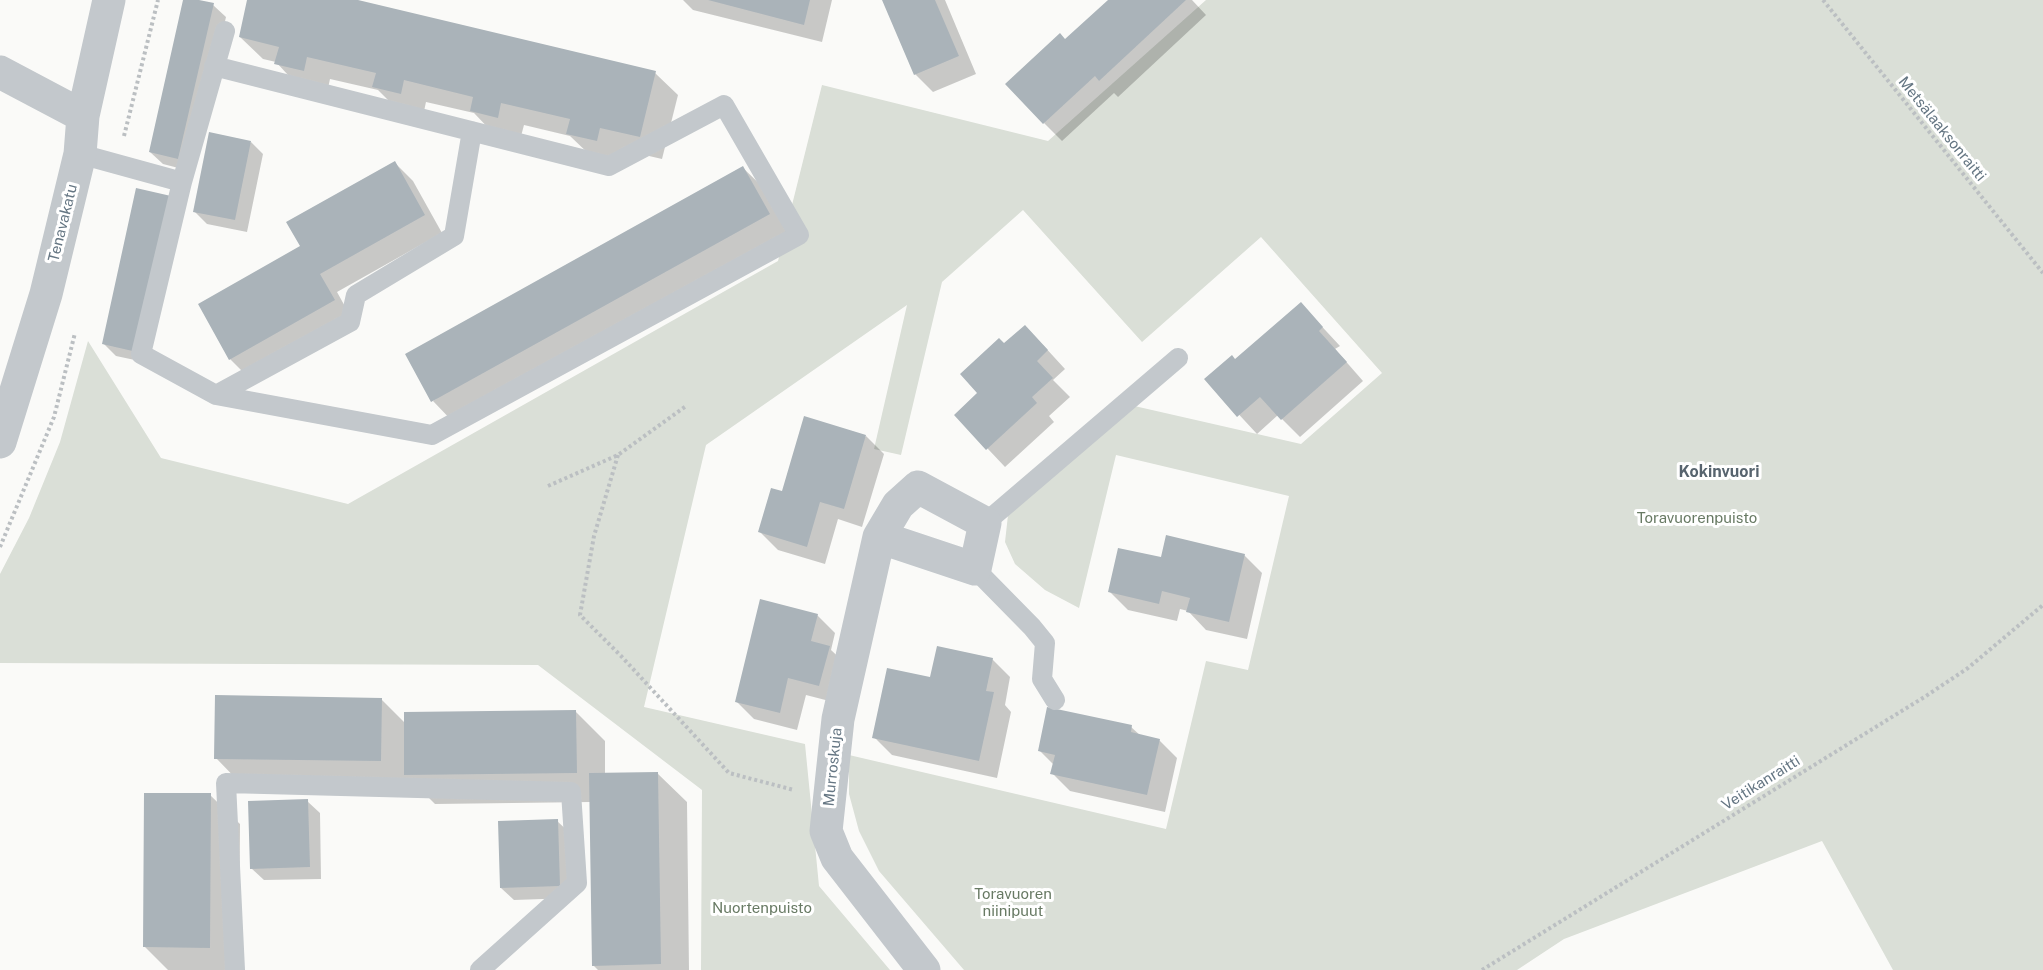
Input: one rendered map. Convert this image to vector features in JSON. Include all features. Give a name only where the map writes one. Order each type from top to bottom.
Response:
[{"type":"street","name":"Tenavakatu","points":[[0,442],[46,294],[80,154],[83,116],[109,0]]},
{"type":"street","points":[[0,72],[83,116]]},
{"type":"street","name":"Murroskuja","points":[[924,970],[837,858],[826,831],[838,719],[879,537],[898,505],[918,487],[985,523]]},
{"type":"street","points":[[879,537],[975,569],[985,523]]},
{"type":"lane","points":[[214,66],[609,166],[724,105],[799,235],[432,435],[216,395],[141,354],[182,182],[214,66],[225,31]]},
{"type":"lane","points":[[216,395],[350,322],[356,295],[454,236],[472,131]]},
{"type":"lane","points":[[80,154],[182,182]]},
{"type":"lane","points":[[985,523],[1178,358]]},
{"type":"lane","points":[[975,569],[1045,643],[1042,679],[1055,700]]},
{"type":"lane","points":[[235,970],[226,783],[571,792],[577,883],[480,970]]},
{"type":"path","name":"Metsälaaksonraitti","points":[[1823,0],[2043,273]]},
{"type":"path","points":[[548,486],[618,455],[686,406]]},
{"type":"path","points":[[618,455],[594,536],[580,615],[729,773],[829,799]]},
{"type":"path","name":"Veitikanraitti","points":[[1482,970],[1926,696],[1968,668],[2043,605]]},
{"type":"green space","name":"Toravuorenpuisto","points":[[1206,0],[2043,0],[2043,970],[1893,970],[1822,841],[1564,939],[1517,970],[964,970],[879,871],[859,831],[849,794],[849,755],[1166,829],[1206,661],[1248,670],[1289,496],[1116,455],[1079,608],[1045,590],[1015,564],[1005,542],[1008,515],[1130,405],[1301,444],[1382,373],[1261,237],[1142,342],[1023,210],[942,282],[901,455],[874,449],[907,305],[706,445],[644,707],[805,744],[819,886],[890,970],[701,970],[702,790],[538,665],[0,663],[0,574],[29,518],[60,442],[88,341],[161,458],[348,504],[778,261],[822,85],[1048,141]]},
{"type":"building","points":[[183,0],[214,3],[178,159],[149,152]]},
{"type":"building","points":[[247,0],[358,0],[656,71],[640,137],[600,128],[597,141],[566,134],[570,119],[501,103],[498,118],[470,111],[473,97],[404,80],[401,94],[372,87],[376,73],[307,57],[304,71],[274,64],[279,47],[239,37]]},
{"type":"building","points":[[708,0],[810,0],[804,25]]},
{"type":"building","points":[[882,0],[935,0],[959,56],[914,75]]},
{"type":"building","points":[[1108,0],[1186,0],[1099,81],[1095,76],[1043,124],[1005,84],[1060,33],[1065,39]]},
{"type":"building","points":[[209,132],[251,141],[235,220],[193,212]]},
{"type":"building","points":[[395,161],[425,215],[320,274],[335,300],[229,360],[198,304],[300,246],[286,222]]},
{"type":"building","points":[[743,166],[770,214],[431,402],[405,354]]},
{"type":"building","points":[[136,188],[171,196],[137,352],[102,344]]},
{"type":"building","points":[[1301,302],[1323,327],[1319,331],[1347,362],[1281,420],[1260,397],[1237,417],[1204,379],[1232,355],[1235,359]]},
{"type":"building","points":[[1025,325],[1048,350],[1037,361],[1053,378],[1032,397],[1037,403],[986,450],[954,415],[977,393],[960,374],[999,338],[1004,343]]},
{"type":"building","points":[[804,416],[866,435],[844,509],[820,502],[807,547],[758,532],[771,488],[782,491]]},
{"type":"building","points":[[1166,535],[1245,554],[1229,622],[1186,612],[1190,598],[1162,591],[1159,604],[1108,592],[1118,548],[1161,557]]},
{"type":"building","points":[[760,599],[818,614],[811,641],[830,646],[819,686],[788,678],[780,713],[735,702]]},
{"type":"building","points":[[937,646],[993,658],[986,691],[994,692],[979,761],[872,738],[887,668],[930,677]]},
{"type":"building","points":[[215,695],[382,698],[381,761],[214,759]]},
{"type":"building","points":[[1047,707],[1132,725],[1131,732],[1160,739],[1147,795],[1050,774],[1055,755],[1038,751]]},
{"type":"building","points":[[576,710],[577,773],[404,775],[404,712]]},
{"type":"building","points":[[658,772],[661,964],[592,966],[589,773]]},
{"type":"building","points":[[144,793],[211,793],[210,948],[143,947]]},
{"type":"building","points":[[308,799],[310,867],[250,869],[248,801]]},
{"type":"building","points":[[558,819],[560,886],[500,888],[498,821]]},
{"type":"district","name":"Kokinvuori","points":[[1719,472]]},
{"type":"park label","name":"Toravuoren niinipuut","points":[[1013,902]]},
{"type":"park label","name":"Nuortenpuisto","points":[[762,908]]}]
